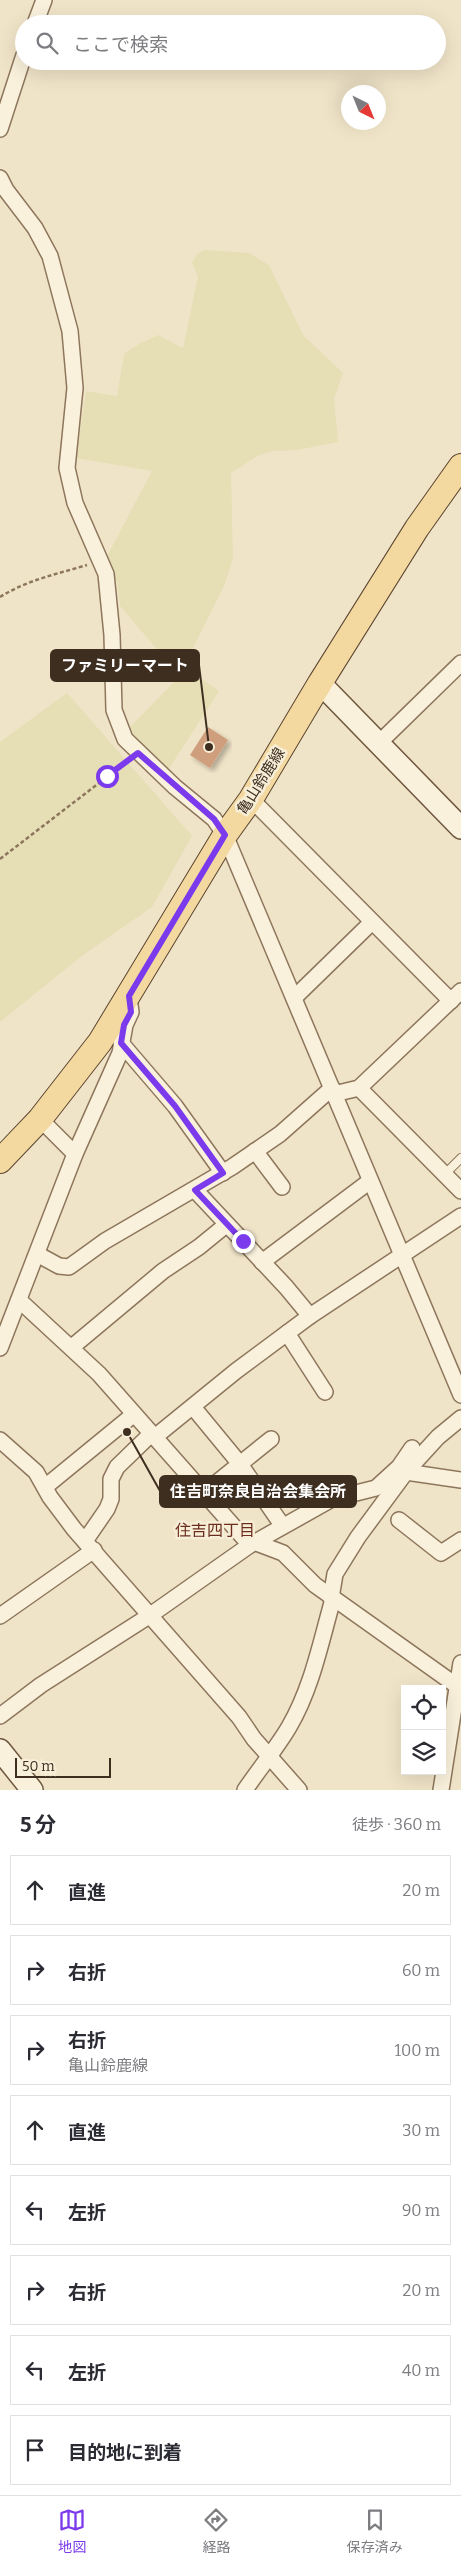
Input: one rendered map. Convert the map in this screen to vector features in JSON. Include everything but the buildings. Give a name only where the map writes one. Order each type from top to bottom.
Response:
[{"type":"main road","name":"亀山鈴鹿線","points":[[0,1161],[40,1119],[100,1042],[225,835],[251,799],[320,683],[417,528],[461,466]]},
{"type":"street","points":[[38,15],[44,0]]},
{"type":"street","points":[[0,129],[19,70]]},
{"type":"street","points":[[0,178],[6,190],[35,228],[50,256],[61,293],[72,348],[75,388],[67,468],[75,502],[106,574],[110,604],[114,710],[125,739],[138,753],[214,819],[225,835],[461,1395]]},
{"type":"street","points":[[379,743],[461,663]]},
{"type":"street","points":[[320,683],[461,828]]},
{"type":"street","points":[[37,1254],[60,1266],[69,1267],[105,1241],[223,1173],[280,1134],[333,1091],[359,1088],[456,996],[372,922],[251,799]]},
{"type":"street","points":[[294,998],[372,922]]},
{"type":"street","points":[[0,1348],[75,1154],[120,1053],[124,1025],[131,1012],[129,996]]},
{"type":"street","points":[[121,1043],[175,1106],[223,1173]]},
{"type":"street","points":[[359,1088],[461,1191]]},
{"type":"street","points":[[40,1119],[75,1154]]},
{"type":"street","points":[[255,1151],[282,1187]]},
{"type":"street","points":[[262,1262],[370,1181]]},
{"type":"street","points":[[195,1190],[310,1316]]},
{"type":"street","points":[[0,1616],[89,1546],[107,1509],[110,1499],[111,1480],[117,1466],[154,1435],[310,1316],[461,1216]]},
{"type":"street","points":[[72,1348],[163,1271],[199,1247],[226,1225]]},
{"type":"street","points":[[19,1300],[72,1348],[252,1543],[282,1553],[315,1585],[332,1598],[457,1686]]},
{"type":"street","points":[[287,1333],[325,1392]]},
{"type":"street","points":[[193,1407],[240,1464],[282,1526]]},
{"type":"street","points":[[45,1487],[133,1415]]},
{"type":"street","points":[[0,1716],[41,1685],[149,1616],[252,1543],[332,1500],[376,1488],[402,1470],[461,1418]]},
{"type":"street","points":[[0,1440],[36,1472],[89,1546],[239,1717],[299,1790]]},
{"type":"street","points":[[205,1492],[272,1440]]},
{"type":"street","points":[[244,1790],[289,1726],[306,1691],[332,1598],[335,1574],[402,1470],[412,1448]]},
{"type":"street","points":[[402,1470],[461,1480]]},
{"type":"street","points":[[399,1520],[441,1553],[461,1540]]},
{"type":"street","points":[[441,1790],[461,1663]]},
{"type":"street","points":[[0,1750],[7,1770],[32,1790]]},
{"type":"lane","points":[[444,1175],[461,1158]]},
{"type":"path","points":[[0,597],[13,588],[44,576],[101,561]]},
{"type":"path","points":[[0,859],[138,753]]},
{"type":"shaded area","points":[[205,250],[249,253],[269,265],[303,335],[343,373],[334,399],[338,442],[297,450],[272,451],[257,456],[231,473],[233,559],[224,586],[184,666],[219,691],[170,767],[166,769],[129,732],[129,728],[180,676],[120,606],[117,582],[106,558],[152,471],[76,458],[86,391],[117,396],[124,354],[158,335],[183,348],[198,277],[192,263],[197,254]]},
{"type":"shaded area","points":[[67,693],[192,836],[152,907],[83,955],[0,1022],[0,742]]},
{"type":"place","name":"ファミリーマート","points":[[209,747]]},
{"type":"place","name":"住吉町奈良自治会集会所","points":[[127,1432]]},
{"type":"district","name":"住吉四丁目","points":[[215,1530]]},
{"type":"route","points":[[107,776],[138,753],[214,819],[225,835],[129,996],[131,1012],[124,1025],[121,1043],[175,1106],[223,1173],[195,1190],[243,1241]]}]
